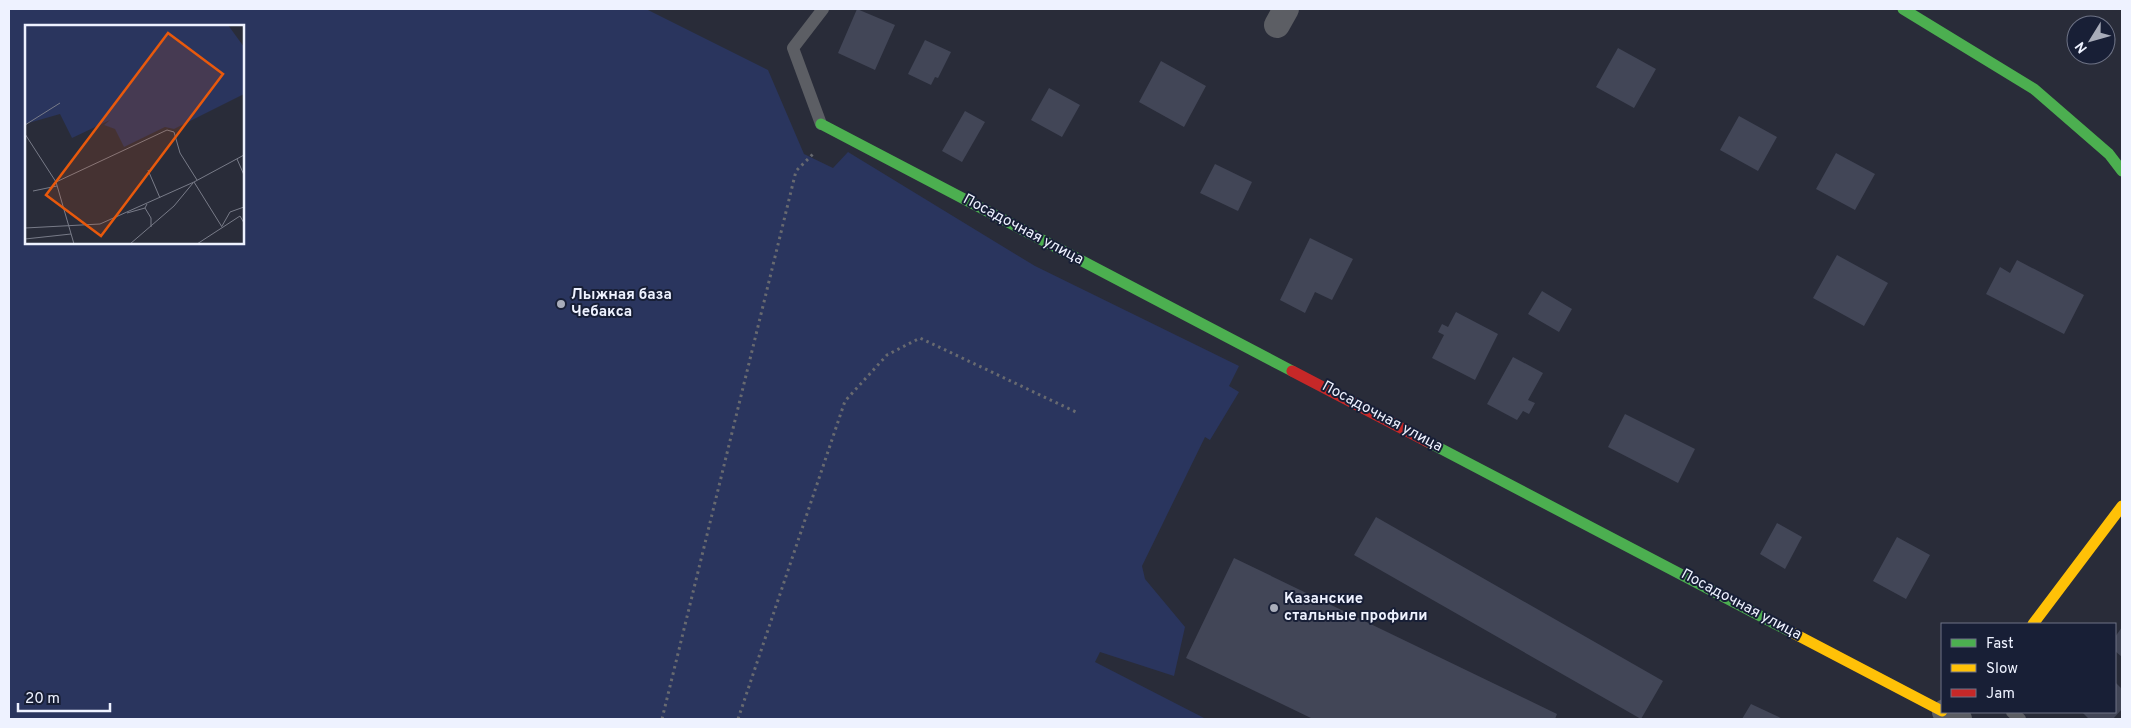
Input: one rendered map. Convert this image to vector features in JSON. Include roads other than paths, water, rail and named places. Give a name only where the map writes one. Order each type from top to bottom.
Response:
[{"type":"street","points":[[1903,9],[2034,89],[2109,154],[2122,170]]},
{"type":"street","name":"Посадочная улица","points":[[821,124],[1941,710]]},
{"type":"street","points":[[2034,623],[2122,506]]},
{"type":"street","name":"Посадочная улица","points":[[1947,713],[1960,719]]},
{"type":"lane","points":[[821,124],[793,48],[823,9]]},
{"type":"place","name":"Лыжная база Чебакса","points":[[561,304]]},
{"type":"place","name":"Казанские стальные профили","points":[[1274,608]]}]
